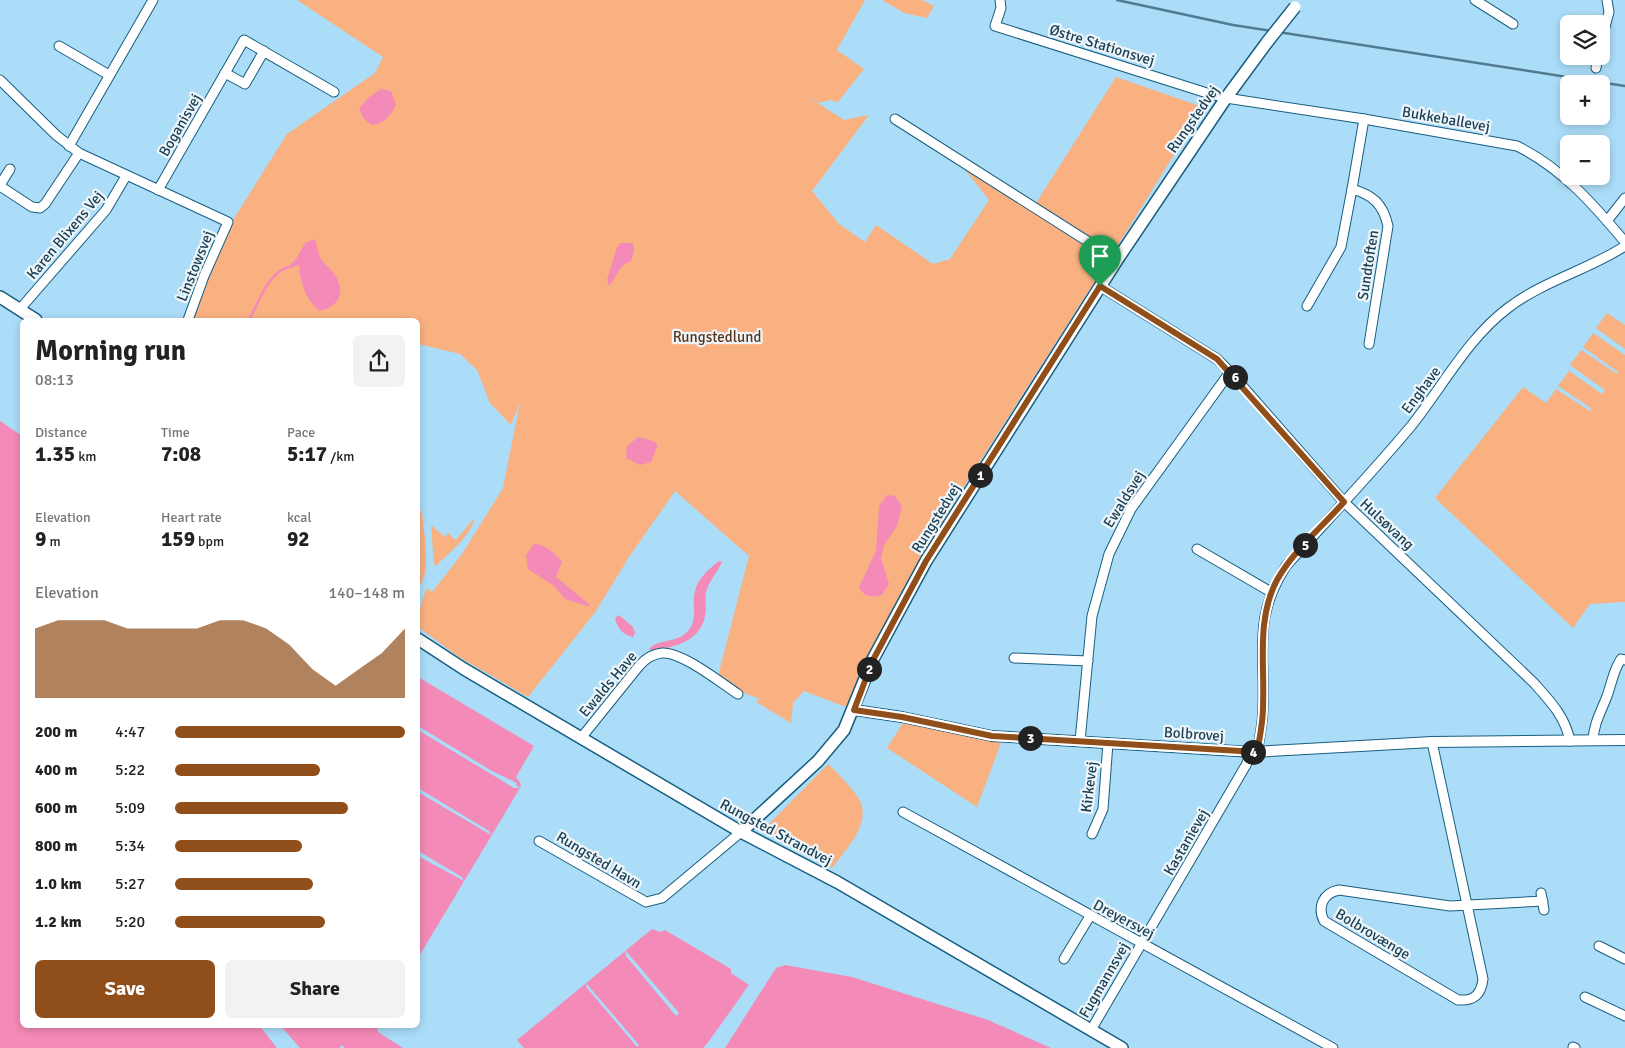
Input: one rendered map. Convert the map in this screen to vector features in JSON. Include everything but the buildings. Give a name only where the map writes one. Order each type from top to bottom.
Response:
[{"type":"main road","name":"Rungstedvej","points":[[741,832],[829,751],[844,730],[854,710],[873,660],[926,561],[1117,260],[1226,98],[1297,4]]},
{"type":"main road","points":[[0,298],[33,318]]},
{"type":"main road","name":"Rungsted Strandvej","points":[[420,640],[464,669],[741,832],[837,882],[1122,1048]]},
{"type":"street","points":[[69,146],[153,0]]},
{"type":"street","name":"Østre Stationsvej","points":[[1000,0],[1001,8],[996,26],[1226,98]]},
{"type":"street","points":[[1475,0],[1513,24]]},
{"type":"street","points":[[1607,0],[1608,15]]},
{"type":"street","name":"Boganisvej","points":[[158,190],[244,40],[334,92]]},
{"type":"street","points":[[59,46],[110,75]]},
{"type":"street","points":[[226,73],[245,84],[264,52]]},
{"type":"street","points":[[0,80],[69,146],[79,153],[158,190]]},
{"type":"street","name":"Bukkeballevej","points":[[1226,98],[1364,119],[1518,146],[1538,156],[1554,168],[1607,221],[1625,244]]},
{"type":"street","points":[[895,118],[1117,260]]},
{"type":"street","points":[[1307,306],[1341,247],[1364,119]]},
{"type":"street","points":[[10,169],[0,185],[32,207],[40,208],[45,204],[79,153]]},
{"type":"street","name":"Karen Blixens Vej","points":[[20,309],[106,210],[126,176]]},
{"type":"street","name":"Sundtoften","points":[[1352,189],[1368,194],[1378,202],[1385,213],[1388,226],[1369,344]]},
{"type":"street","name":"Linstowsvej","points":[[158,190],[228,222],[204,276],[189,318]]},
{"type":"street","points":[[1607,221],[1625,198]]},
{"type":"street","name":"Enghave","points":[[1254,752],[1264,707],[1263,624],[1271,592],[1286,566],[1412,425],[1480,334],[1494,319],[1533,292],[1625,244]]},
{"type":"street","name":"Hulsøvang","points":[[1100,286],[1217,359],[1344,502],[1533,682],[1556,708],[1567,726],[1570,741]]},
{"type":"street","name":"Ewaldsvej","points":[[1080,741],[1092,616],[1099,585],[1119,529],[1131,509],[1230,372]]},
{"type":"street","points":[[1197,549],[1271,592]]},
{"type":"street","name":"Ewalds Have","points":[[581,738],[638,666],[648,657],[663,652],[677,655],[738,694]]},
{"type":"street","points":[[1014,658],[1088,661]]},
{"type":"street","points":[[1593,740],[1594,723],[1608,695],[1615,668],[1621,659],[1625,660]]},
{"type":"street","name":"Bolbrovej","points":[[854,710],[902,717],[992,736],[1254,752],[1432,742],[1625,740]]},
{"type":"street","name":"Bolbrovænge","points":[[1432,742],[1468,906],[1483,978],[1482,990],[1476,997],[1468,1001],[1458,1000],[1324,921],[1320,910],[1324,899],[1328,894],[1339,890],[1450,906],[1468,906],[1543,901]]},
{"type":"street","name":"Kirkevej","points":[[1092,834],[1103,809],[1108,743]]},
{"type":"street","name":"Kastanievej","points":[[1142,944],[1254,752]]},
{"type":"street","name":"Dreyersvej","points":[[903,812],[1333,1048]]},
{"type":"street","name":"Rungsted Havn","points":[[539,841],[640,901],[652,902],[662,898],[741,832]]},
{"type":"street","points":[[1064,959],[1090,916]]},
{"type":"street","name":"Fugmannsvej","points":[[1091,1030],[1142,944]]},
{"type":"street","points":[[1599,946],[1625,958]]},
{"type":"street","points":[[1585,997],[1625,1016]]},
{"type":"green space","name":"Rungstedlund","points":[[297,0],[865,0],[837,50],[864,69],[838,102],[830,100],[819,103],[802,93],[844,120],[869,115],[812,191],[839,224],[865,242],[876,225],[933,264],[950,259],[989,200],[962,166],[1108,261],[954,502],[902,592],[846,707],[804,691],[793,703],[791,723],[756,702],[760,699],[744,693],[718,676],[749,556],[675,491],[629,557],[596,611],[528,697],[459,657],[420,628],[420,607],[427,588],[432,592],[462,554],[503,488],[520,402],[511,425],[490,403],[477,370],[460,354],[420,344],[420,318],[194,318],[228,228],[287,134],[375,73],[383,57]]},
{"type":"green space","points":[[882,0],[922,0],[934,6],[927,18],[904,13]]},
{"type":"green space","points":[[1116,77],[1197,105],[1200,113],[1113,253],[1036,203]]},
{"type":"green space","points":[[1607,313],[1625,325],[1625,349],[1596,328]]},
{"type":"green space","points":[[1593,333],[1625,355],[1625,602],[1590,604],[1573,628],[1435,498],[1523,387],[1546,403],[1556,389],[1590,411],[1591,408],[1558,386],[1569,371],[1602,394],[1605,390],[1570,365],[1581,350],[1617,374],[1618,372],[1583,347]]},
{"type":"green space","points":[[420,510],[422,512],[426,563],[423,581],[420,584]]},
{"type":"green space","points":[[474,518],[464,538],[436,566],[434,564],[431,525],[445,537],[448,533],[456,540]]},
{"type":"green space","points":[[903,723],[1001,743],[977,807],[887,748]]},
{"type":"green space","points":[[828,764],[857,796],[862,805],[863,815],[861,825],[851,843],[832,868],[770,832],[769,824]]},
{"type":"shaded area","points":[[381,89],[391,91],[396,105],[387,118],[380,123],[372,125],[364,119],[359,109],[368,98]]},
{"type":"shaded area","points":[[315,239],[321,259],[335,274],[340,289],[340,294],[335,303],[331,307],[319,311],[310,301],[304,290],[299,265],[288,267],[296,259],[305,243]]},
{"type":"shaded area","points":[[620,243],[633,243],[634,251],[631,261],[620,269],[609,286],[607,280]]},
{"type":"shaded area","points":[[0,421],[20,435],[20,1028],[261,1028],[277,1048],[0,1048]]},
{"type":"shaded area","points":[[638,437],[653,441],[658,445],[651,462],[640,465],[626,458],[627,446]]},
{"type":"shaded area","points":[[887,495],[895,496],[902,506],[897,526],[884,545],[881,558],[889,584],[882,595],[871,596],[863,593],[859,587],[876,551],[879,506]]},
{"type":"shaded area","points":[[534,544],[546,547],[562,562],[556,577],[589,604],[590,607],[565,599],[554,586],[528,569],[526,555]]},
{"type":"shaded area","points":[[719,561],[722,562],[707,589],[705,616],[698,632],[685,642],[669,648],[652,651],[649,649],[657,644],[681,637],[690,629],[694,618],[696,586],[704,574]]},
{"type":"shaded area","points":[[619,615],[633,627],[635,633],[633,637],[623,633],[617,625],[615,618]]},
{"type":"shaded area","points":[[420,678],[534,746],[516,777],[521,784],[420,955]]},
{"type":"shaded area","points":[[652,929],[661,932],[665,930],[731,969],[731,973],[749,985],[713,1038],[703,1048],[524,1048],[517,1040]]},
{"type":"shaded area","points":[[785,965],[852,977],[988,1020],[1051,1048],[725,1048],[776,968]]},
{"type":"shaded area","points":[[283,1028],[377,1028],[378,1032],[403,1048],[344,1048],[343,1045],[339,1048],[300,1048]]},
{"type":"pier","points":[[420,727],[492,771],[517,783],[516,785],[520,788],[514,788],[420,731]]},
{"type":"pier","points":[[420,789],[489,831],[491,835],[420,793]]},
{"type":"pier","points":[[420,852],[462,877],[464,881],[420,857]]},
{"type":"pier","points":[[625,950],[679,1013],[676,1016],[626,956]]},
{"type":"pier","points":[[586,983],[639,1045],[637,1047],[587,988]]},
{"type":"pier","points":[[749,985],[751,986],[715,1039],[704,1048]]},
{"type":"waterway","points":[[250,318],[269,282],[280,271],[288,267]]},
{"type":"railway","points":[[1117,0],[1233,25],[1625,86]]},
{"type":"route","points":[[1100,286],[1217,359],[1344,502],[1286,566],[1271,592],[1263,624],[1264,707],[1257,752],[992,736],[969,733],[902,717],[870,714],[854,710],[873,660],[926,561],[1100,286]]}]
